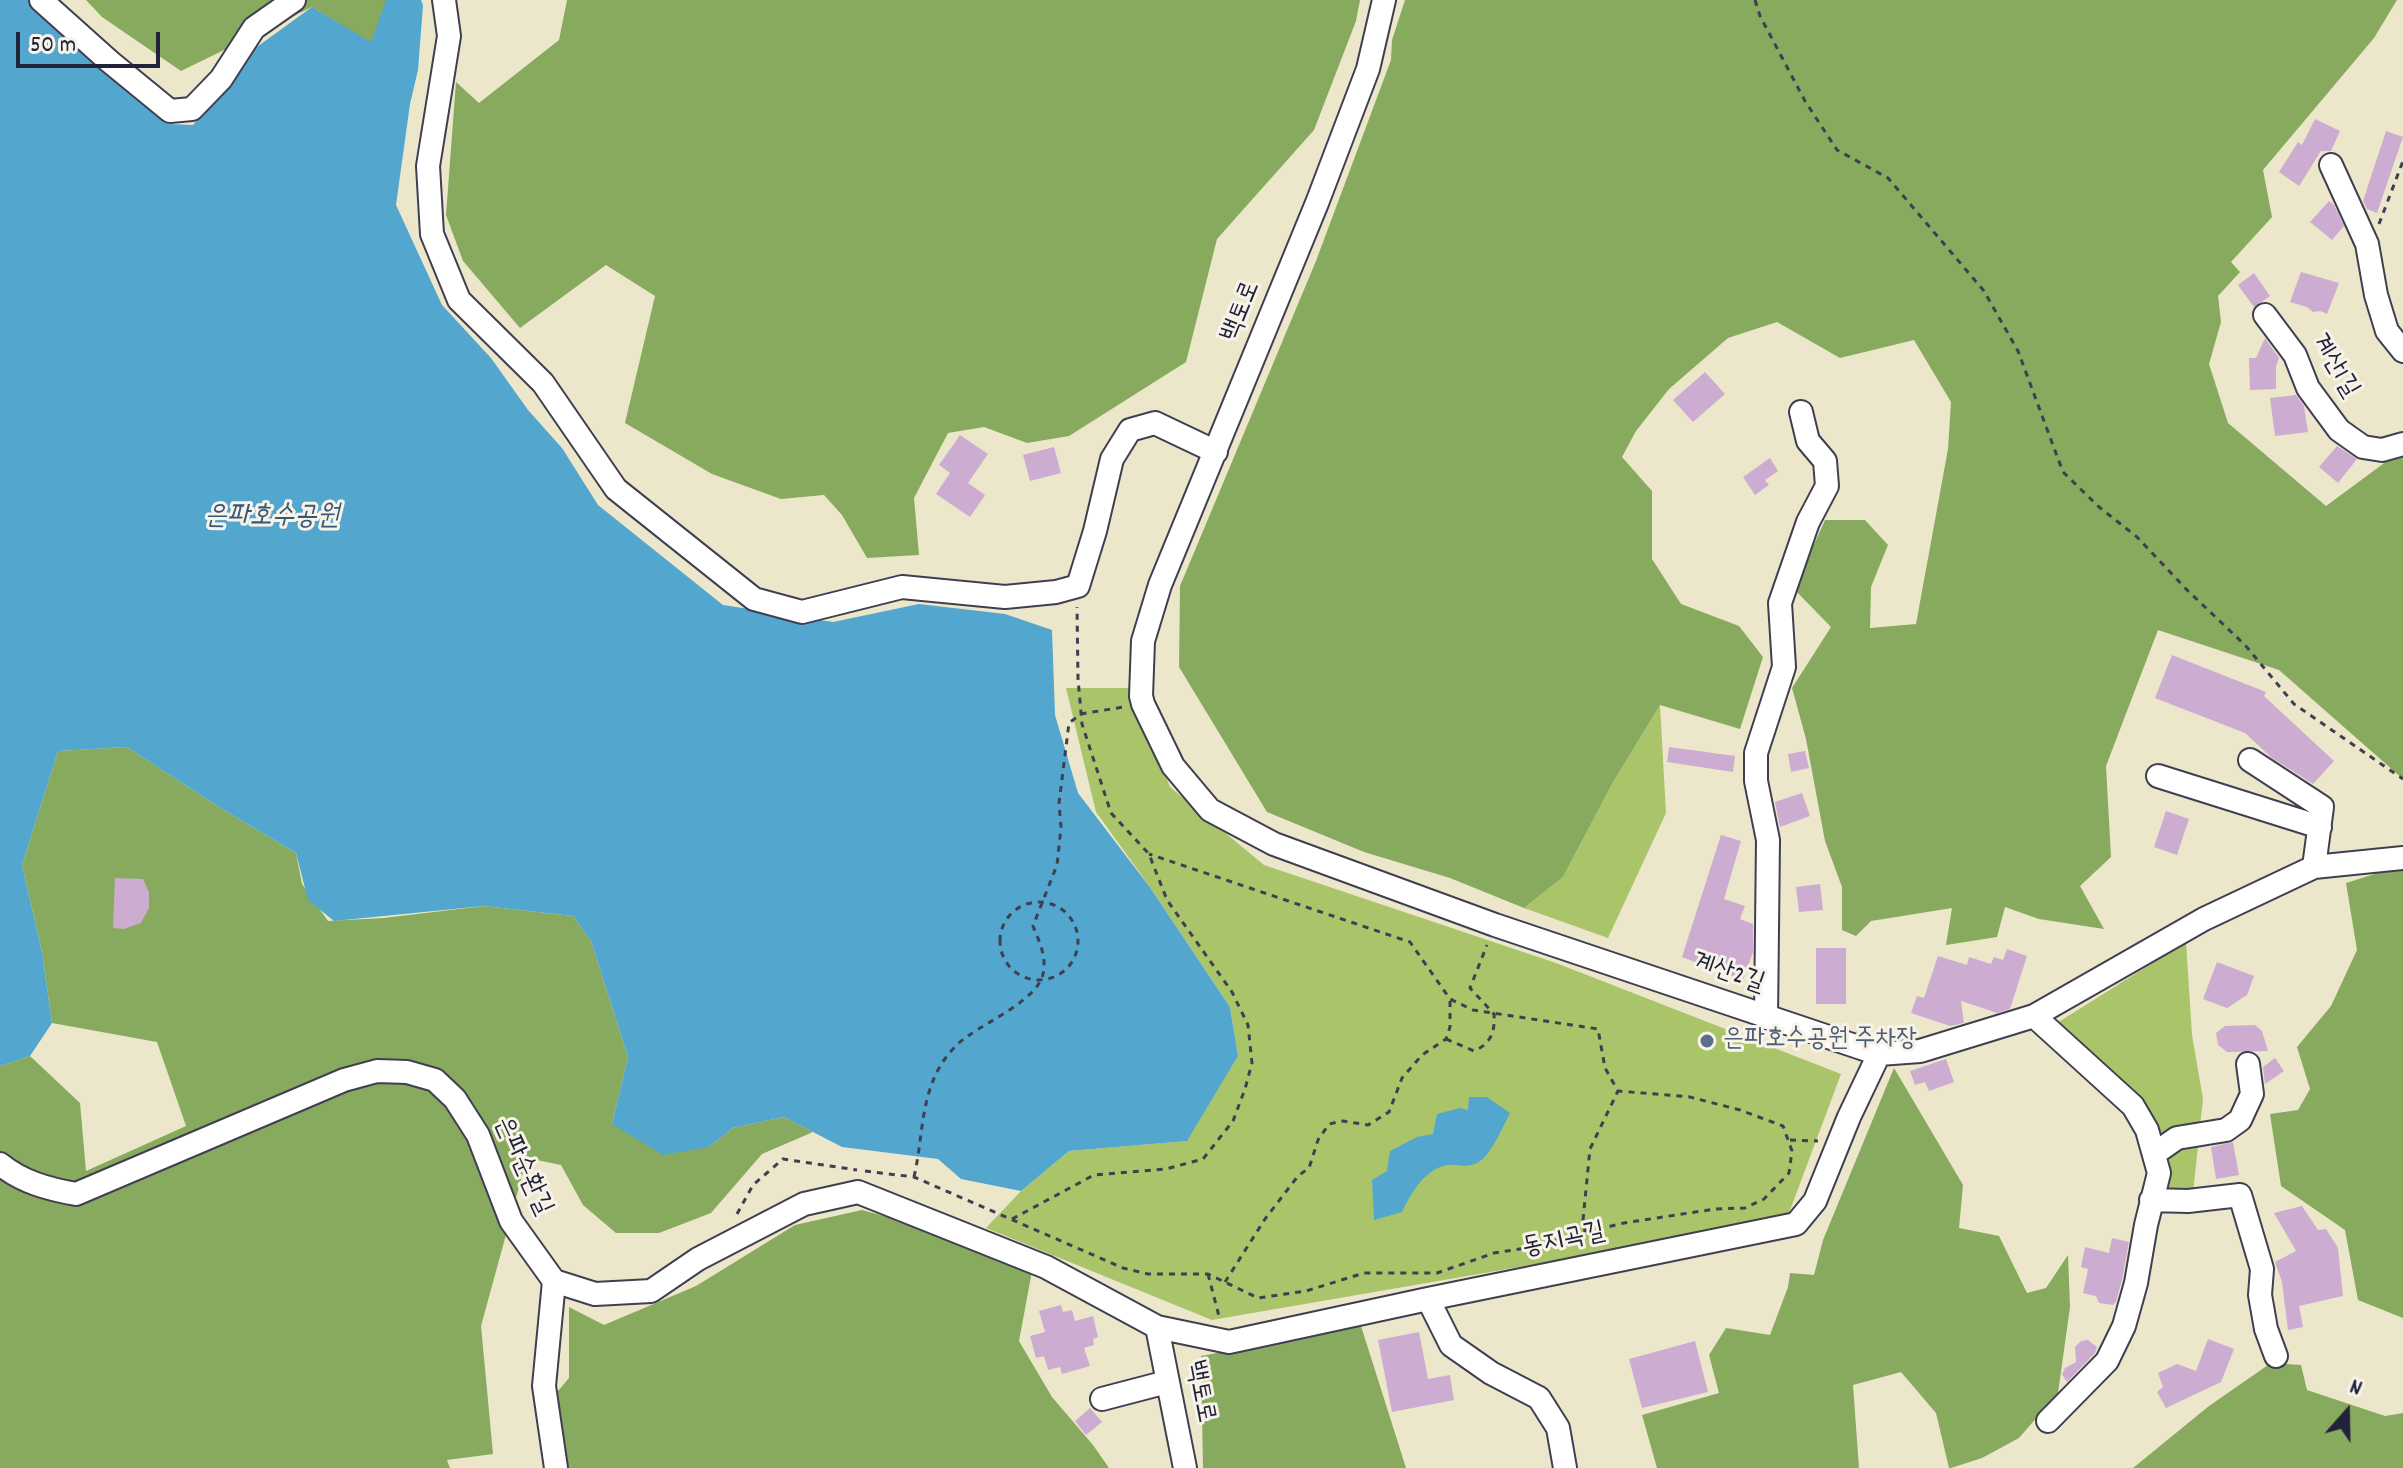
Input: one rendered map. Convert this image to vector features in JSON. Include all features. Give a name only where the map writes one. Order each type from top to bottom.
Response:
[{"type":"street","points":[[41,0],[170,111],[192,109],[221,79],[254,28],[294,0]]},
{"type":"street","points":[[444,0],[449,36],[428,166],[432,234],[459,300],[543,383],[616,489],[754,599],[802,612],[902,587],[1005,597],[1056,592],[1078,586],[1112,459],[1130,430],[1155,423],[1216,452]]},
{"type":"street","name":"백토로","points":[[1143,641],[1160,585],[1368,69],[1384,0]]},
{"type":"street","points":[[2331,165],[2367,244],[2376,295],[2387,331],[2403,351]]},
{"type":"street","name":"계산1길","points":[[2265,315],[2295,355],[2308,388],[2339,430],[2363,447],[2382,450],[2403,444]]},
{"type":"street","points":[[1766,1018],[1769,966],[1768,840],[1756,781],[1756,753],[1784,667],[1780,603],[1808,522],[1827,486],[1825,461],[1808,441],[1801,412]]},
{"type":"street","name":"계산2길","points":[[1143,641],[1143,704],[1173,766],[1210,810],[1274,844],[1495,925],[1879,1054],[1920,1051],[2034,1016],[2204,919],[2314,867],[2403,858]]},
{"type":"street","points":[[2250,760],[2322,807],[2314,867]]},
{"type":"street","points":[[2158,776],[2320,827]]},
{"type":"street","points":[[2034,1016],[2133,1106],[2147,1130],[2159,1173],[2124,1326],[2107,1361],[2048,1421]]},
{"type":"street","name":"동지곡길","points":[[1157,1327],[1229,1342],[1796,1224],[1815,1201],[1879,1054]]},
{"type":"street","points":[[2154,1154],[2177,1138],[2226,1130],[2240,1120],[2252,1094],[2248,1064]]},
{"type":"street","name":"은파순환길","points":[[0,1164],[17,1178],[76,1194],[344,1080],[377,1071],[407,1072],[435,1080],[455,1099],[478,1135],[511,1221],[554,1281]]},
{"type":"street","points":[[556,1468],[544,1386],[554,1281],[595,1294],[651,1291],[698,1259],[804,1204],[858,1192],[1046,1267],[1157,1327]]},
{"type":"street","points":[[2151,1200],[2188,1201],[2240,1195],[2262,1269],[2260,1295],[2266,1329],[2276,1356]]},
{"type":"street","points":[[1428,1299],[1451,1345],[1491,1373],[1539,1398],[1558,1428],[1565,1468]]},
{"type":"street","name":"백토로","points":[[1157,1327],[1185,1468]]},
{"type":"street","points":[[1102,1399],[1167,1382]]},
{"type":"path","points":[[1755,0],[1760,16],[1805,101],[1837,150],[1888,178],[1984,291],[2018,351],[2063,472],[2099,507],[2137,537],[2245,645],[2294,704],[2403,779]]},
{"type":"path","points":[[2367,244],[2382,218],[2403,161]]},
{"type":"path","points":[[1012,1219],[1094,1175],[1166,1169],[1203,1159],[1233,1121],[1252,1063],[1248,1025],[1232,992],[1167,900],[1149,854],[1111,813],[1081,714],[1078,586]]},
{"type":"path","points":[[1041,982],[1044,971],[1042,948],[1033,926],[1057,865],[1061,827],[1059,803],[1069,723],[1081,714],[1143,704]]},
{"type":"path","points":[[1149,854],[1410,942],[1450,999],[1473,1010],[1598,1029],[1605,1068],[1618,1091]]},
{"type":"path","points":[[914,1177],[931,1085],[943,1061],[965,1037],[1013,1008],[1041,982],[1069,967],[1079,944],[1073,920],[1064,911],[1041,902],[1028,903],[1007,919],[1001,931],[1000,945],[1011,969],[1022,977],[1041,982]]},
{"type":"path","points":[[1446,1039],[1474,1051],[1483,1047],[1495,1032],[1494,1014],[1470,988],[1495,925]]},
{"type":"path","points":[[1224,1283],[1265,1219],[1298,1176],[1309,1168],[1318,1140],[1329,1124],[1343,1121],[1368,1125],[1389,1112],[1402,1078],[1422,1055],[1446,1039],[1450,1027],[1450,999]]},
{"type":"path","points":[[737,1213],[753,1185],[783,1159],[914,1177],[1123,1268],[1148,1274],[1208,1274],[1258,1298],[1306,1291],[1364,1273],[1437,1273],[1494,1253],[1539,1246],[1585,1232],[1700,1212],[1745,1208],[1764,1199],[1789,1173],[1792,1151],[1783,1126],[1740,1110],[1690,1097],[1618,1091]]},
{"type":"path","points":[[1585,1232],[1583,1220],[1590,1149],[1618,1091]]},
{"type":"path","points":[[1208,1274],[1222,1329],[1229,1342]]},
{"type":"green space","points":[[86,0],[392,0],[371,43],[312,7],[181,71],[102,17]]},
{"type":"green space","points":[[567,0],[1360,0],[1356,21],[1314,130],[1217,239],[1186,362],[1069,436],[1027,443],[984,427],[948,433],[914,498],[919,555],[867,558],[842,515],[824,495],[781,499],[712,474],[625,423],[655,296],[606,265],[520,328],[463,261],[446,215],[456,82],[479,103],[559,40]]},
{"type":"green space","points":[[1405,0],[2397,0],[2374,38],[2263,170],[2272,217],[2231,262],[2240,272],[2218,296],[2221,322],[2209,364],[2228,423],[2326,506],[2387,461],[2403,454],[2403,779],[2279,670],[2158,630],[2106,766],[2111,857],[2080,886],[2104,929],[2039,919],[2005,907],[1997,937],[1946,945],[1952,908],[1871,921],[1856,936],[1842,930],[1842,887],[1825,841],[1806,739],[1792,688],[1831,627],[1794,589],[1825,520],[1865,520],[1888,545],[1871,587],[1870,628],[1916,624],[1948,449],[1951,402],[1914,340],[1840,358],[1777,322],[1728,338],[1669,389],[1636,431],[1622,457],[1652,491],[1652,559],[1681,604],[1739,626],[1763,657],[1740,729],[1660,705],[1612,784],[1563,877],[1524,908],[1450,878],[1364,852],[1267,812],[1179,667],[1180,586],[1316,261],[1391,60],[1392,40]]},
{"type":"green space","points":[[1066,688],[1131,688],[1170,787],[1264,865],[1556,963],[1841,1074],[1786,1221],[1212,1320],[986,1228],[1021,1191],[1069,1151],[1186,1141],[1238,1056],[1230,1007],[1096,812]]},
{"type":"green space","points":[[1660,705],[1666,813],[1608,938],[1524,908],[1563,877],[1612,784]]},
{"type":"green space","points":[[127,747],[296,853],[302,884],[328,921],[484,906],[573,916],[591,941],[628,1057],[612,1124],[709,1147],[733,1128],[784,1117],[813,1132],[762,1154],[711,1213],[659,1233],[616,1233],[583,1205],[561,1165],[527,1158],[481,1326],[493,1454],[447,1460],[450,1468],[0,1468],[0,1066],[30,1056],[80,1103],[86,1171],[186,1126],[157,1042],[52,1023],[42,952],[22,865],[58,751]]},
{"type":"green space","points":[[2403,865],[2403,1318],[2358,1300],[2345,1230],[2281,1186],[2270,1114],[2298,1110],[2310,1089],[2297,1047],[2331,1006],[2357,950],[2346,883]]},
{"type":"green space","points":[[2186,942],[2192,1035],[2203,1099],[2193,1193],[2163,1195],[2165,1167],[2157,1122],[2057,1023]]},
{"type":"green space","points":[[1894,1068],[1963,1185],[1959,1228],[1999,1236],[2027,1293],[2046,1288],[2068,1255],[2070,1307],[2058,1393],[2019,1438],[1982,1458],[1951,1468],[1936,1413],[1901,1372],[1853,1385],[1859,1468],[1657,1468],[1642,1415],[1719,1393],[1709,1355],[1726,1328],[1770,1335],[1790,1273],[1814,1275],[1823,1240]]},
{"type":"green space","points":[[862,1210],[917,1225],[1032,1271],[1019,1341],[1052,1397],[1109,1468],[548,1468],[558,1391],[569,1378],[569,1307],[604,1325],[696,1286],[795,1225]]},
{"type":"green space","points":[[1361,1326],[1406,1468],[1203,1468],[1201,1356]]},
{"type":"green space","points":[[2271,1363],[2301,1365],[2307,1390],[2385,1416],[2403,1413],[2403,1468],[2133,1468],[2209,1406]]},
{"type":"water","name":"은파호수공원","points":[[0,0],[31,0],[169,124],[193,125],[254,49],[312,7],[371,42],[386,0],[421,0],[418,70],[410,104],[396,205],[442,305],[491,358],[528,410],[562,448],[598,505],[723,605],[833,622],[919,604],[1005,614],[1052,630],[1055,715],[1078,793],[1149,886],[1230,1007],[1238,1056],[1187,1141],[1069,1151],[1021,1191],[961,1179],[938,1159],[842,1147],[784,1117],[733,1128],[709,1147],[663,1155],[612,1124],[628,1057],[591,941],[573,916],[484,906],[334,921],[308,900],[296,853],[127,747],[58,751],[22,865],[42,952],[52,1023],[30,1056],[0,1066]]},
{"type":"water","points":[[1469,1097],[1487,1097],[1510,1113],[1488,1152],[1474,1164],[1438,1168],[1416,1187],[1402,1212],[1374,1220],[1372,1180],[1387,1171],[1390,1151],[1417,1137],[1433,1134],[1437,1114],[1460,1108],[1468,1110]]},
{"type":"building","points":[[2315,119],[2340,131],[2331,151],[2321,151],[2299,186],[2279,172],[2298,142],[2302,145]]},
{"type":"building","points":[[2386,131],[2403,137],[2377,213],[2367,209],[2363,201]]},
{"type":"building","points":[[2329,201],[2344,226],[2332,240],[2310,222]]},
{"type":"building","points":[[2301,272],[2339,283],[2327,314],[2313,312],[2290,302]]},
{"type":"building","points":[[2254,273],[2270,296],[2254,307],[2238,285]]},
{"type":"building","points":[[2265,338],[2279,358],[2276,389],[2250,390],[2249,358],[2256,358]]},
{"type":"building","points":[[1705,372],[1725,394],[1693,422],[1673,400]]},
{"type":"building","points":[[2296,395],[2304,406],[2308,432],[2275,436],[2270,398]]},
{"type":"building","points":[[960,435],[988,454],[968,483],[985,495],[970,517],[936,494],[950,473],[939,465]]},
{"type":"building","points":[[2337,446],[2357,459],[2338,483],[2319,467]]},
{"type":"building","points":[[1054,447],[1061,473],[1030,481],[1023,455]]},
{"type":"building","points":[[1770,458],[1778,471],[1765,480],[1769,485],[1755,495],[1743,477]]},
{"type":"building","points":[[2172,655],[2266,692],[2264,696],[2334,761],[2313,784],[2272,758],[2245,733],[2155,698]]},
{"type":"building","points":[[1669,747],[1735,756],[1733,772],[1667,762]]},
{"type":"building","points":[[1805,751],[1809,768],[1791,772],[1788,754]]},
{"type":"building","points":[[1802,793],[1810,816],[1780,827],[1775,802]]},
{"type":"building","points":[[2166,811],[2189,819],[2177,855],[2154,847]]},
{"type":"building","points":[[1721,835],[1741,841],[1724,899],[1745,906],[1740,919],[1753,924],[1753,952],[1743,980],[1682,957]]},
{"type":"building","points":[[115,878],[143,879],[149,892],[149,908],[141,923],[124,929],[113,928]]},
{"type":"building","points":[[1820,884],[1823,910],[1799,912],[1796,887]]},
{"type":"building","points":[[1816,948],[1846,948],[1846,1004],[1816,1004]]},
{"type":"building","points":[[2007,949],[2027,956],[2010,1009],[1997,1013],[1961,1001],[1964,1023],[1950,1026],[1911,1013],[1917,996],[1924,998],[1938,956],[1967,965],[1969,957],[1991,964],[1994,957],[2003,960]]},
{"type":"building","points":[[2217,962],[2254,976],[2247,995],[2227,1008],[2203,999]]},
{"type":"building","points":[[2255,1025],[2262,1031],[2268,1051],[2227,1052],[2218,1045],[2216,1033],[2225,1026]]},
{"type":"building","points":[[2275,1058],[2284,1071],[2265,1084],[2263,1067]]},
{"type":"building","points":[[1946,1059],[1954,1082],[1929,1091],[1925,1082],[1915,1085],[1910,1071]]},
{"type":"building","points":[[2233,1142],[2239,1175],[2216,1179],[2211,1147]]},
{"type":"building","points":[[2302,1206],[2318,1230],[2326,1229],[2338,1248],[2343,1296],[2299,1306],[2303,1327],[2288,1330],[2282,1282],[2275,1262],[2296,1251],[2274,1213]]},
{"type":"building","points":[[2112,1238],[2129,1242],[2122,1280],[2113,1305],[2099,1303],[2096,1296],[2083,1293],[2088,1269],[2081,1267],[2085,1247],[2109,1253]]},
{"type":"building","points":[[1061,1305],[1063,1312],[1072,1310],[1075,1321],[1093,1316],[1098,1337],[1093,1339],[1094,1345],[1084,1348],[1090,1366],[1062,1374],[1060,1367],[1048,1370],[1044,1356],[1036,1358],[1030,1336],[1045,1332],[1039,1311]]},
{"type":"building","points":[[1419,1332],[1428,1379],[1450,1375],[1454,1400],[1392,1412],[1378,1340]]},
{"type":"building","points":[[2208,1339],[2234,1349],[2221,1382],[2166,1408],[2157,1392],[2163,1387],[2158,1373],[2177,1364],[2196,1371]]},
{"type":"building","points":[[2088,1340],[2097,1347],[2095,1353],[2067,1382],[2062,1374],[2065,1368],[2076,1362],[2075,1347],[2081,1341]]},
{"type":"building","points":[[1695,1341],[1708,1392],[1642,1408],[1629,1359]]},
{"type":"building","points":[[1090,1408],[1102,1422],[1086,1435],[1075,1421]]},
{"type":"place","name":"은파호수공원 주차장","points":[[1707,1041]]}]
